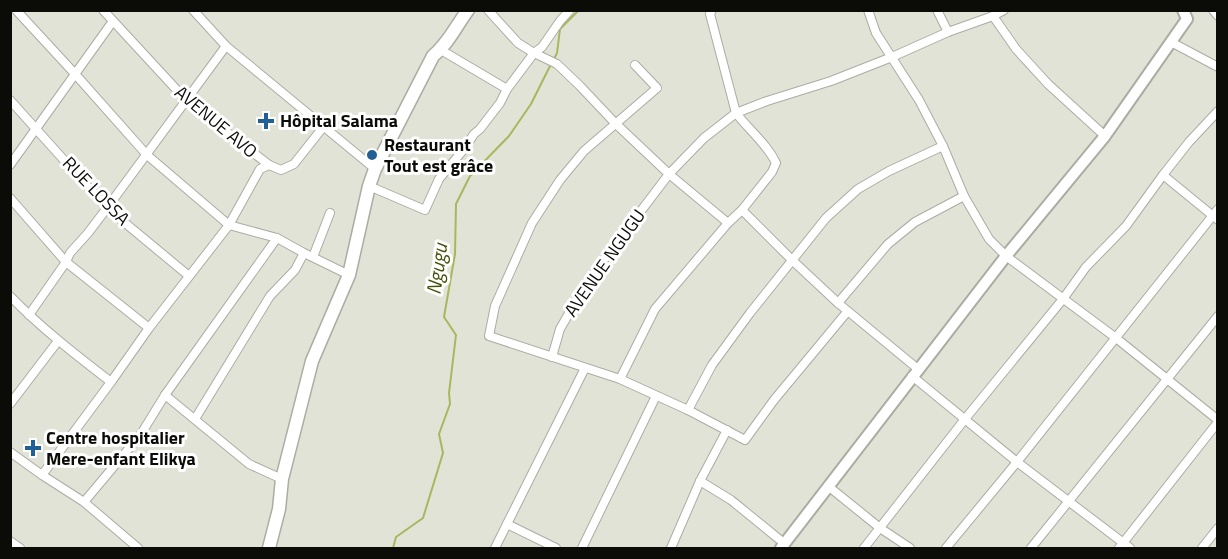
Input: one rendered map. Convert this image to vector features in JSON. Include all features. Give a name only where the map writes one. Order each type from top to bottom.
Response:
[{"type":"main road","points":[[269,549],[279,509],[282,479],[312,361],[349,274],[375,169],[433,56],[441,50],[468,10]]},
{"type":"street","points":[[16,10],[147,155],[229,225],[277,238],[349,274]]},
{"type":"street","name":"AVENUE AVO","points":[[103,10],[187,101],[269,165],[281,170],[294,164],[324,126]]},
{"type":"street","points":[[193,10],[226,46],[375,169]]},
{"type":"street","points":[[488,10],[518,43],[557,64],[669,174],[728,223]]},
{"type":"street","points":[[369,186],[425,210],[439,179],[500,103],[507,89],[534,53],[542,47],[570,10]]},
{"type":"street","points":[[620,379],[655,309],[728,223],[742,210],[772,172],[776,163],[771,152],[736,113],[710,14],[712,10]]},
{"type":"street","points":[[742,210],[847,312],[965,419],[1124,547],[1218,421],[1116,338],[1006,255],[989,239],[964,196],[943,146],[919,100],[876,33],[868,10]]},
{"type":"street","points":[[937,10],[948,32]]},
{"type":"street","points":[[892,57],[1004,10]]},
{"type":"street","points":[[1213,10],[1218,16]]},
{"type":"street","points":[[700,481],[731,500],[783,546],[1006,255],[1105,136],[1171,42],[1188,13]]},
{"type":"street","points":[[993,16],[1016,48],[1048,84],[1105,136]]},
{"type":"street","points":[[10,165],[113,21]]},
{"type":"street","points":[[1171,42],[1218,67]]},
{"type":"street","points":[[29,315],[70,253],[147,155],[226,46]]},
{"type":"street","points":[[441,50],[507,89]]},
{"type":"street","name":"AVENUE NGUGU","points":[[552,357],[560,329],[587,282],[669,174],[704,138],[736,113],[831,81],[892,57]]},
{"type":"street","points":[[635,65],[657,88],[584,151],[560,180],[532,223],[495,306],[489,336],[620,379],[688,410],[745,440],[774,400],[847,312]]},
{"type":"street","name":"RUE LOSSA","points":[[10,100],[107,208],[189,276]]},
{"type":"street","points":[[864,549],[1086,267],[1126,226],[1163,175],[1218,111]]},
{"type":"street","points":[[688,410],[712,365],[826,218],[858,189],[889,171],[943,146]]},
{"type":"street","points":[[42,475],[149,328],[229,225],[260,169],[269,165]]},
{"type":"street","points":[[1163,175],[1215,218]]},
{"type":"street","points":[[838,303],[888,244],[915,222],[964,196]]},
{"type":"street","points":[[10,198],[66,262],[149,328]]},
{"type":"street","points":[[946,549],[1215,218],[1218,209]]},
{"type":"street","points":[[313,257],[330,213]]},
{"type":"street","points":[[84,502],[141,434],[165,395],[277,238]]},
{"type":"street","points":[[195,419],[270,296],[295,270],[304,253]]},
{"type":"street","points":[[10,296],[58,341],[111,382]]},
{"type":"street","points":[[1031,549],[1218,316]]},
{"type":"street","points":[[10,404],[58,341]]},
{"type":"street","points":[[495,549],[585,368]]},
{"type":"street","points":[[165,395],[249,464],[282,479]]},
{"type":"street","points":[[582,549],[656,396]]},
{"type":"street","points":[[672,549],[700,481],[727,430]]},
{"type":"street","points":[[10,452],[84,502],[138,549]]},
{"type":"street","points":[[828,486],[910,549]]},
{"type":"street","points":[[507,524],[556,549]]},
{"type":"street","points":[[1202,549],[1218,528]]},
{"type":"street","points":[[10,541],[20,549]]},
{"type":"waterway","name":"Ngugu","points":[[554,59],[560,29],[579,10]]},
{"type":"waterway","name":"Ngugu","points":[[393,548],[396,537],[423,518],[443,453],[439,434],[450,404],[449,393],[456,335],[444,317],[455,254],[456,204],[470,176],[509,136],[531,104],[551,64]]},
{"type":"place","name":"Hôpital Salama","points":[[266,121]]},
{"type":"place","name":"Restaurant Tout est grâce","points":[[372,155]]},
{"type":"place","name":"Centre hospitalier Mere-enfant Elikya","points":[[33,448]]}]
